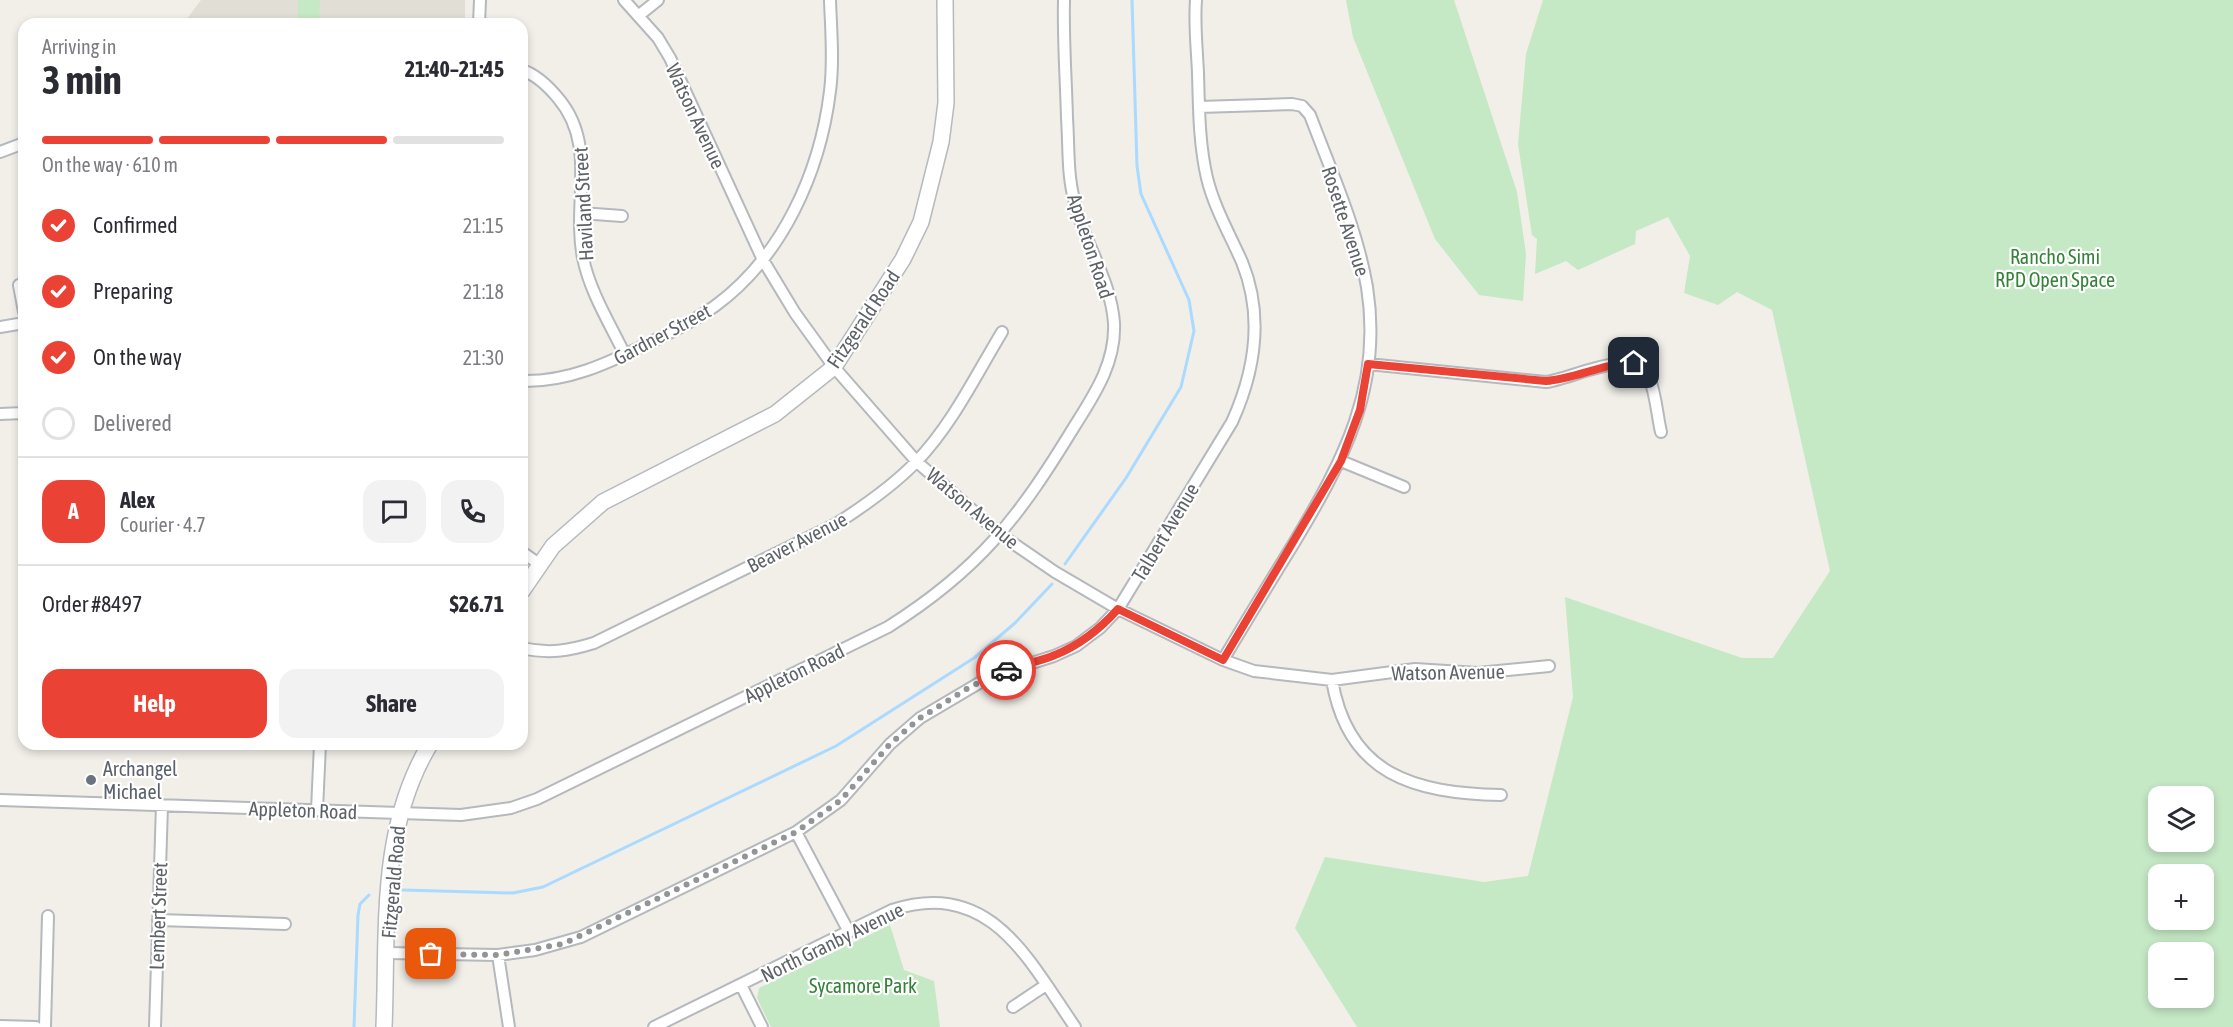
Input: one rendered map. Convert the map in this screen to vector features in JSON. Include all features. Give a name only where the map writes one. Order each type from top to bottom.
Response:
[{"type":"main road","name":"Fitzgerald Road","points":[[528,581],[539,564],[569,530],[603,502],[775,414],[834,367],[903,259],[921,222],[941,142],[946,103],[945,0]]},
{"type":"main road","name":"Fitzgerald Road","points":[[384,1027],[389,879],[399,813],[409,784],[427,750]]},
{"type":"street","points":[[479,18],[480,0]]},
{"type":"street","name":"Watson Avenue","points":[[624,0],[658,38],[670,58],[763,260],[795,313],[834,367],[917,462],[1001,535],[1055,572],[1118,609],[1223,660],[1254,671],[1332,680],[1415,669],[1498,672],[1549,666]]},
{"type":"street","points":[[638,16],[658,0]]},
{"type":"street","name":"Gardner Street","points":[[528,381],[558,379],[590,371],[684,326],[713,307],[763,260],[801,195],[816,159],[826,120],[832,61],[830,0]]},
{"type":"street","name":"Appleton Road","points":[[0,800],[399,813],[484,814],[511,808],[537,799],[888,627],[951,583],[1001,535],[1037,487],[1096,392],[1111,353],[1114,326],[1111,299],[1080,222],[1070,180],[1064,0]]},
{"type":"street","name":"Talbert Avenue","points":[[387,953],[498,955],[535,950],[580,937],[796,832],[841,800],[890,744],[920,718],[992,676],[1054,656],[1076,646],[1100,628],[1118,609],[1232,422],[1246,391],[1253,361],[1256,328],[1251,293],[1243,266],[1207,180],[1201,149],[1196,0]]},
{"type":"street","name":"Haviland Street","points":[[528,74],[550,88],[566,107],[578,130],[583,167],[582,246],[589,279],[625,355]]},
{"type":"street","name":"Rosette Avenue","points":[[1199,107],[1292,104],[1302,106],[1310,114],[1362,263],[1370,311],[1368,364],[1360,410],[1341,461],[1223,660]]},
{"type":"street","points":[[0,152],[18,145]]},
{"type":"street","points":[[581,213],[622,216]]},
{"type":"street","points":[[0,327],[18,324]]},
{"type":"street","name":"Beaver Avenue","points":[[528,649],[564,652],[594,644],[836,524],[880,494],[917,462],[946,424],[1002,332]]},
{"type":"street","points":[[1368,364],[1546,381],[1560,380],[1617,363],[1634,363],[1643,367],[1649,378],[1661,432]]},
{"type":"street","points":[[0,414],[18,413]]},
{"type":"street","points":[[1341,461],[1404,487]]},
{"type":"street","points":[[528,556],[539,564]]},
{"type":"street","points":[[1332,680],[1336,702],[1346,729],[1365,754],[1386,772],[1423,786],[1501,795]]},
{"type":"street","points":[[317,810],[320,750]]},
{"type":"street","name":"Lembert Street","points":[[155,1027],[162,806]]},
{"type":"street","points":[[796,832],[849,932]]},
{"type":"street","name":"North Granby Avenue","points":[[654,1027],[892,910],[912,903],[953,904],[982,915],[1005,930],[1075,1027]]},
{"type":"street","points":[[45,1027],[48,916]]},
{"type":"street","points":[[158,920],[285,924]]},
{"type":"street","points":[[498,955],[509,1027]]},
{"type":"street","points":[[741,985],[762,1027]]},
{"type":"street","points":[[1013,1007],[1046,985]]},
{"type":"street","points":[[0,1026],[36,1027]]},
{"type":"shaded area","points":[[201,0],[465,0],[465,18],[188,18]]},
{"type":"green space","points":[[298,0],[320,0],[319,18],[298,18]]},
{"type":"green space","points":[[1346,0],[1454,0],[1517,192],[1526,254],[1523,301],[1479,295],[1435,239],[1353,37]]},
{"type":"green space","name":"Rancho Simi RPD Open Space","points":[[1543,0],[2233,0],[2233,1027],[1357,1027],[1295,928],[1325,857],[1484,882],[1528,876],[1573,697],[1565,597],[1742,658],[1773,658],[1830,571],[1772,310],[1737,292],[1718,305],[1684,293],[1690,256],[1668,217],[1636,231],[1635,244],[1578,270],[1566,261],[1535,274],[1537,239],[1532,235],[1518,144],[1526,54]]},
{"type":"green space","name":"Sycamore Park","points":[[890,925],[904,970],[934,981],[940,1027],[771,1027],[757,998],[759,988]]},
{"type":"waterway","points":[[1065,564],[1126,478],[1181,387],[1194,331],[1189,300],[1141,194],[1137,166],[1132,0]]},
{"type":"waterway","points":[[403,890],[513,893],[543,887],[836,746],[974,658],[1015,623],[1052,584]]},
{"type":"waterway","points":[[354,1027],[358,915],[360,904],[369,895]]},
{"type":"way so far","points":[[431,954],[498,955],[563,944],[796,832],[841,800],[890,744],[920,718],[970,687],[1006,670]]},
{"type":"place","name":"Archangel Michael","points":[[91,780]]},
{"type":"route","points":[[1006,670],[1054,656],[1076,646],[1100,628],[1118,609],[1223,660],[1341,461],[1353,434],[1360,410],[1368,364],[1523,381],[1546,381],[1560,380],[1617,363],[1634,363]]}]
